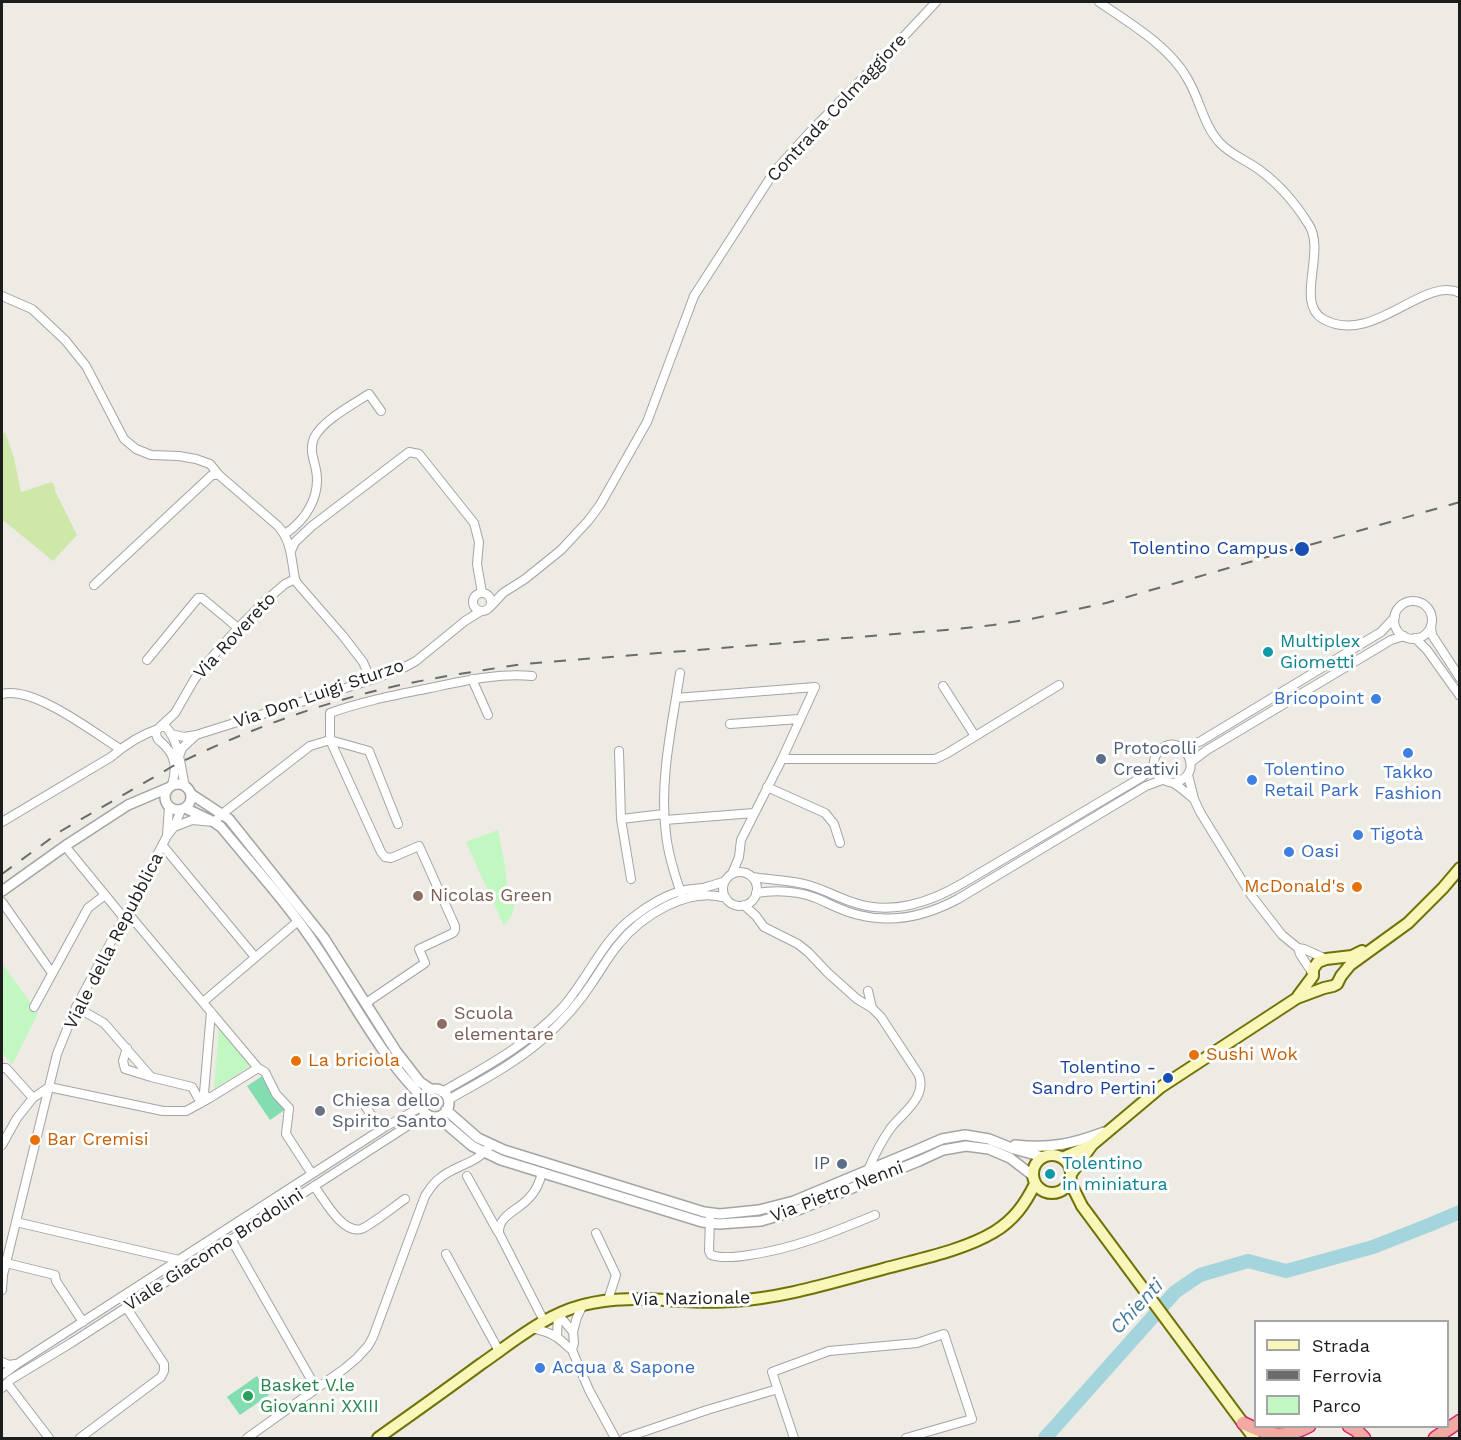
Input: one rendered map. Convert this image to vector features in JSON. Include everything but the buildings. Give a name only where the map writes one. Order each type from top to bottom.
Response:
[{"type":"highway","points":[[1435,1438],[1460,1421]]},
{"type":"highway","points":[[1243,1423],[1280,1437],[1303,1431]]},
{"type":"highway","points":[[1445,1438],[1460,1428]]},
{"type":"main road","points":[[1062,1158],[1092,1145],[1161,1087],[1297,998],[1337,984],[1350,965],[1408,923],[1460,868]]},
{"type":"main road","points":[[1297,998],[1313,975],[1315,966],[1322,960],[1352,956],[1376,945]]},
{"type":"main road","points":[[1328,959],[1338,964],[1341,976]]},
{"type":"main road","points":[[1313,975],[1317,984],[1324,988]]},
{"type":"main road","points":[[1052,1193],[1067,1187],[1092,1145]]},
{"type":"main road","points":[[1082,1206],[1042,1191],[1034,1180],[1035,1164],[1043,1157],[1053,1155],[1062,1158],[1070,1168],[1071,1178],[1082,1206],[1254,1438]]},
{"type":"main road","name":"Via Nazionale","points":[[378,1438],[532,1328],[558,1314],[583,1305],[608,1300],[731,1302],[782,1296],[941,1254],[979,1239],[1006,1224],[1024,1205],[1034,1180]]},
{"type":"main road","name":"Via Nazionale","points":[[1024,1205],[1052,1193]]},
{"type":"street","name":"Contrada Colmaggiore","points":[[599,507],[647,422],[694,296],[774,172],[936,2]]},
{"type":"street","points":[[1099,2],[1142,31],[1173,60],[1186,76],[1209,127],[1220,143],[1282,188],[1298,208],[1311,228],[1315,244],[1310,294],[1313,309],[1320,317],[1335,325],[1355,325],[1375,320],[1426,295],[1454,290],[1460,293]]},
{"type":"street","points":[[2,296],[32,309],[65,340],[86,366],[124,439],[136,449],[151,455],[179,456],[210,464],[219,475],[278,526],[288,541],[295,579],[363,662],[371,680]]},
{"type":"street","points":[[312,526],[310,508],[317,479],[311,446],[315,437],[328,422],[369,394],[381,411]]},
{"type":"street","points":[[291,551],[295,542],[312,526],[409,452],[419,454],[474,523],[479,542],[477,564],[485,593],[491,598],[490,607]]},
{"type":"street","points":[[94,585],[212,475],[219,475]]},
{"type":"street","name":"Via Don Luigi Sturzo","points":[[171,734],[196,735],[371,680],[416,661],[465,621],[481,611],[486,611],[503,593],[525,579],[561,550],[599,507]]},
{"type":"street","points":[[285,534],[294,528],[310,508]]},
{"type":"street","points":[[303,517],[305,524],[312,526]]},
{"type":"street","name":"Via Rovereto","points":[[159,728],[175,713],[204,666],[238,628],[272,595],[295,579]]},
{"type":"street","name":"Via Don Luigi Sturzo","points":[[465,621],[474,606],[474,597],[479,593],[503,593]]},
{"type":"street","points":[[147,660],[198,598],[202,598],[238,628]]},
{"type":"street","points":[[1194,799],[1173,783],[1162,780],[1158,776],[1154,761],[1159,751],[1168,746],[1187,747],[1210,736],[1381,632],[1395,618],[1400,606],[1405,603],[1416,601],[1429,610],[1432,615],[1432,635],[1460,678]]},
{"type":"street","points":[[474,606],[481,611]]},
{"type":"street","points":[[1395,618],[1396,628],[1404,636]]},
{"type":"street","points":[[1191,762],[1207,750],[1391,640],[1404,636],[1415,638],[1425,634],[1431,626]]},
{"type":"street","points":[[1415,638],[1427,650],[1460,696]]},
{"type":"street","points":[[680,673],[665,774],[664,817],[669,851],[681,895]]},
{"type":"street","points":[[366,1003],[425,963],[418,949],[453,933],[455,925],[419,846],[391,858],[385,857],[381,852],[330,740],[330,713],[356,704],[472,679],[511,675],[532,676]]},
{"type":"street","points":[[472,679],[488,715]]},
{"type":"street","points":[[782,759],[935,759],[1059,685]]},
{"type":"street","points":[[943,686],[975,736]]},
{"type":"street","points":[[149,797],[173,809],[183,809],[221,827],[315,944],[386,1056],[422,1102],[428,1115],[438,1117],[447,1105],[544,1038],[568,1014],[619,943],[639,923],[681,895],[725,881],[732,874],[739,857],[741,840],[815,687],[676,698]]},
{"type":"street","points":[[2,694],[28,696],[45,703],[62,711],[120,749]]},
{"type":"street","points":[[730,724],[799,719]]},
{"type":"street","points":[[158,741],[155,734],[159,728]]},
{"type":"street","points":[[2,822],[111,757],[148,732],[166,728],[180,754],[185,786],[191,794],[229,819],[324,938],[396,1051],[420,1082],[432,1090],[442,1092],[495,1062],[532,1036],[562,1007],[614,936],[633,916],[668,896],[726,897]]},
{"type":"street","points":[[180,754],[182,748],[196,735]]},
{"type":"street","points":[[135,740],[153,739],[164,744],[169,750],[176,770],[165,795],[168,805]]},
{"type":"street","points":[[214,822],[310,746],[330,740],[369,751],[398,824]]},
{"type":"street","points":[[1173,783],[1179,782],[1190,769],[1191,762],[1187,753],[1179,747]]},
{"type":"street","points":[[619,750],[621,819],[631,879]]},
{"type":"street","points":[[732,874],[742,872],[750,876],[806,884],[851,902],[871,907],[900,907],[922,903],[957,887],[1142,777],[1154,767]]},
{"type":"street","points":[[1188,774],[1200,813],[1251,895],[1282,935],[1298,948],[1313,975]]},
{"type":"street","points":[[725,881],[723,888],[726,897],[734,904],[744,905],[756,895],[774,891],[807,895],[868,917],[893,919],[922,914],[958,899],[1146,786],[1162,780]]},
{"type":"street","points":[[2,891],[65,846],[128,806],[179,783],[185,786]]},
{"type":"street","points":[[767,787],[825,813],[834,824],[840,843]]},
{"type":"street","points":[[183,809],[190,802],[191,794]]},
{"type":"street","name":"Viale della Repubblica","points":[[167,837],[168,805]]},
{"type":"street","name":"Viale della Repubblica","points":[[2,1290],[3,1275],[57,1054],[76,1007],[183,809]]},
{"type":"street","points":[[621,819],[754,813]]},
{"type":"street","points":[[174,827],[192,820],[214,822]]},
{"type":"street","points":[[65,846],[105,895],[126,915],[203,1002],[258,1068],[265,1072],[276,1094],[289,1108],[286,1134],[312,1174]]},
{"type":"street","points":[[163,846],[255,957]]},
{"type":"street","points":[[739,857],[757,886],[756,916]]},
{"type":"street","points":[[34,1007],[88,908],[105,895]]},
{"type":"street","points":[[2,902],[52,973]]},
{"type":"street","points":[[744,905],[764,927],[798,944],[857,999],[872,1008],[881,1017],[919,1075],[921,1090],[912,1105],[890,1129],[877,1150],[868,1170],[872,1180]]},
{"type":"street","points":[[203,1002],[297,922]]},
{"type":"street","points":[[1298,948],[1328,959]]},
{"type":"street","points":[[340,984],[350,979]]},
{"type":"street","points":[[868,991],[872,1008]]},
{"type":"street","points":[[76,1007],[104,1023],[151,1077]]},
{"type":"street","points":[[208,1099],[204,1093],[211,1012]]},
{"type":"street","points":[[127,1048],[123,1061],[125,1069],[192,1087],[201,1103]]},
{"type":"street","points":[[495,1062],[501,1069]]},
{"type":"street","points":[[2,1068],[6,1068],[33,1098]]},
{"type":"street","points":[[2,1145],[17,1118],[33,1098],[49,1087],[163,1111],[186,1111],[258,1068]]},
{"type":"street","points":[[422,1102],[425,1093],[432,1090]]},
{"type":"street","points":[[442,1092],[447,1105]]},
{"type":"street","points":[[361,1100],[381,1129]]},
{"type":"street","name":"Viale Giacomo Brodolini","points":[[2,1376],[17,1364],[422,1102]]},
{"type":"street","name":"Via Pietro Nenni","points":[[447,1105],[501,1160],[702,1222],[720,1214],[759,1210],[794,1201],[942,1139],[965,1135],[989,1139],[1043,1157]]},
{"type":"street","name":"Viale Giacomo Brodolini","points":[[4,1386],[412,1123],[428,1115]]},
{"type":"street","name":"Via Pietro Nenni","points":[[438,1117],[472,1146],[504,1150],[704,1212],[719,1224],[761,1221],[798,1210],[943,1150],[966,1146],[989,1149],[1010,1158],[1034,1180]]},
{"type":"street","points":[[999,1143],[1042,1147],[1079,1141],[1109,1131]]},
{"type":"street","points":[[247,1438],[357,1358],[368,1346],[425,1197],[439,1178],[476,1158],[487,1148]]},
{"type":"street","points":[[913,1152],[917,1162]]},
{"type":"street","points":[[499,1233],[498,1227],[501,1221],[531,1197],[537,1188],[542,1172]]},
{"type":"street","points":[[467,1176],[544,1321]]},
{"type":"street","points":[[314,1186],[342,1223],[353,1229],[363,1228],[405,1198]]},
{"type":"street","points":[[710,1218],[709,1251],[711,1255],[737,1257],[800,1244],[875,1215]]},
{"type":"street","points":[[16,1222],[179,1260]]},
{"type":"street","points":[[596,1233],[616,1275],[608,1300]]},
{"type":"street","points":[[231,1239],[316,1388]]},
{"type":"street","points":[[446,1254],[499,1352]]},
{"type":"street","points":[[6,1263],[55,1275],[83,1322]]},
{"type":"street","points":[[572,1350],[573,1332],[583,1305]]},
{"type":"street","points":[[80,1438],[161,1377],[164,1371],[164,1364],[126,1307]]},
{"type":"street","points":[[558,1314],[573,1332]]},
{"type":"street","points":[[557,1337],[558,1314]]},
{"type":"street","points":[[532,1328],[544,1330],[557,1337],[572,1350],[589,1390],[615,1438]]},
{"type":"street","points":[[794,1438],[772,1372],[829,1351],[917,1343],[944,1334],[972,1419],[906,1438]]},
{"type":"street","points":[[2,1362],[9,1365],[17,1364]]},
{"type":"street","points":[[4,1386],[50,1438]]},
{"type":"street","points":[[625,1438],[778,1389]]},
{"type":"green space","points":[[5,432],[14,458],[21,492],[52,482],[77,535],[53,561],[2,520],[2,434]]},
{"type":"green space","points":[[498,830],[507,885],[515,905],[504,926],[466,842]]},
{"type":"green space","points":[[2,963],[38,1013],[12,1065],[2,1052]]},
{"type":"green space","points":[[219,1029],[250,1066],[214,1089]]},
{"type":"green space","points":[[264,1075],[286,1109],[270,1120],[247,1086]]},
{"type":"green space","name":"Basket V.le Giovanni XXIII","points":[[257,1376],[269,1395],[240,1415],[227,1397]]},
{"type":"waterway","name":"Chienti","points":[[1045,1438],[1175,1292],[1200,1275],[1248,1261],[1286,1271],[1373,1247],[1460,1212]]},
{"type":"railway","points":[[2,874],[61,831],[173,766],[229,740],[286,718],[375,691],[434,678],[523,664],[957,629],[1031,619],[1106,603],[1460,502]]},
{"type":"place","name":"Tolentino Campus","points":[[1302,549]]},
{"type":"place","name":"Multiplex Giometti","points":[[1268,652]]},
{"type":"place","name":"Bricopoint","points":[[1376,699]]},
{"type":"place","name":"Takko Fashion","points":[[1408,753]]},
{"type":"place","name":"Protocolli Creativi","points":[[1101,759]]},
{"type":"place","name":"Tolentino Retail Park","points":[[1252,780]]},
{"type":"place","name":"Tigotà","points":[[1358,835]]},
{"type":"place","name":"Oasi","points":[[1289,852]]},
{"type":"place","name":"McDonald's","points":[[1357,887]]},
{"type":"place","name":"Nicolas Green","points":[[418,896]]},
{"type":"place","name":"Scuola elementare","points":[[442,1024]]},
{"type":"place","name":"Sushi Wok","points":[[1194,1055]]},
{"type":"place","name":"La briciola","points":[[296,1061]]},
{"type":"place","name":"Tolentino - Sandro Pertini","points":[[1168,1078]]},
{"type":"place","name":"Chiesa dello Spirito Santo","points":[[320,1111]]},
{"type":"place","name":"Bar Cremisi","points":[[35,1140]]},
{"type":"place","name":"IP","points":[[842,1164]]},
{"type":"place","name":"Tolentino in miniatura","points":[[1050,1174]]},
{"type":"place","name":"Acqua & Sapone","points":[[540,1368]]},
{"type":"place","name":"Basket V.le Giovanni XXIII","points":[[248,1396]]}]
